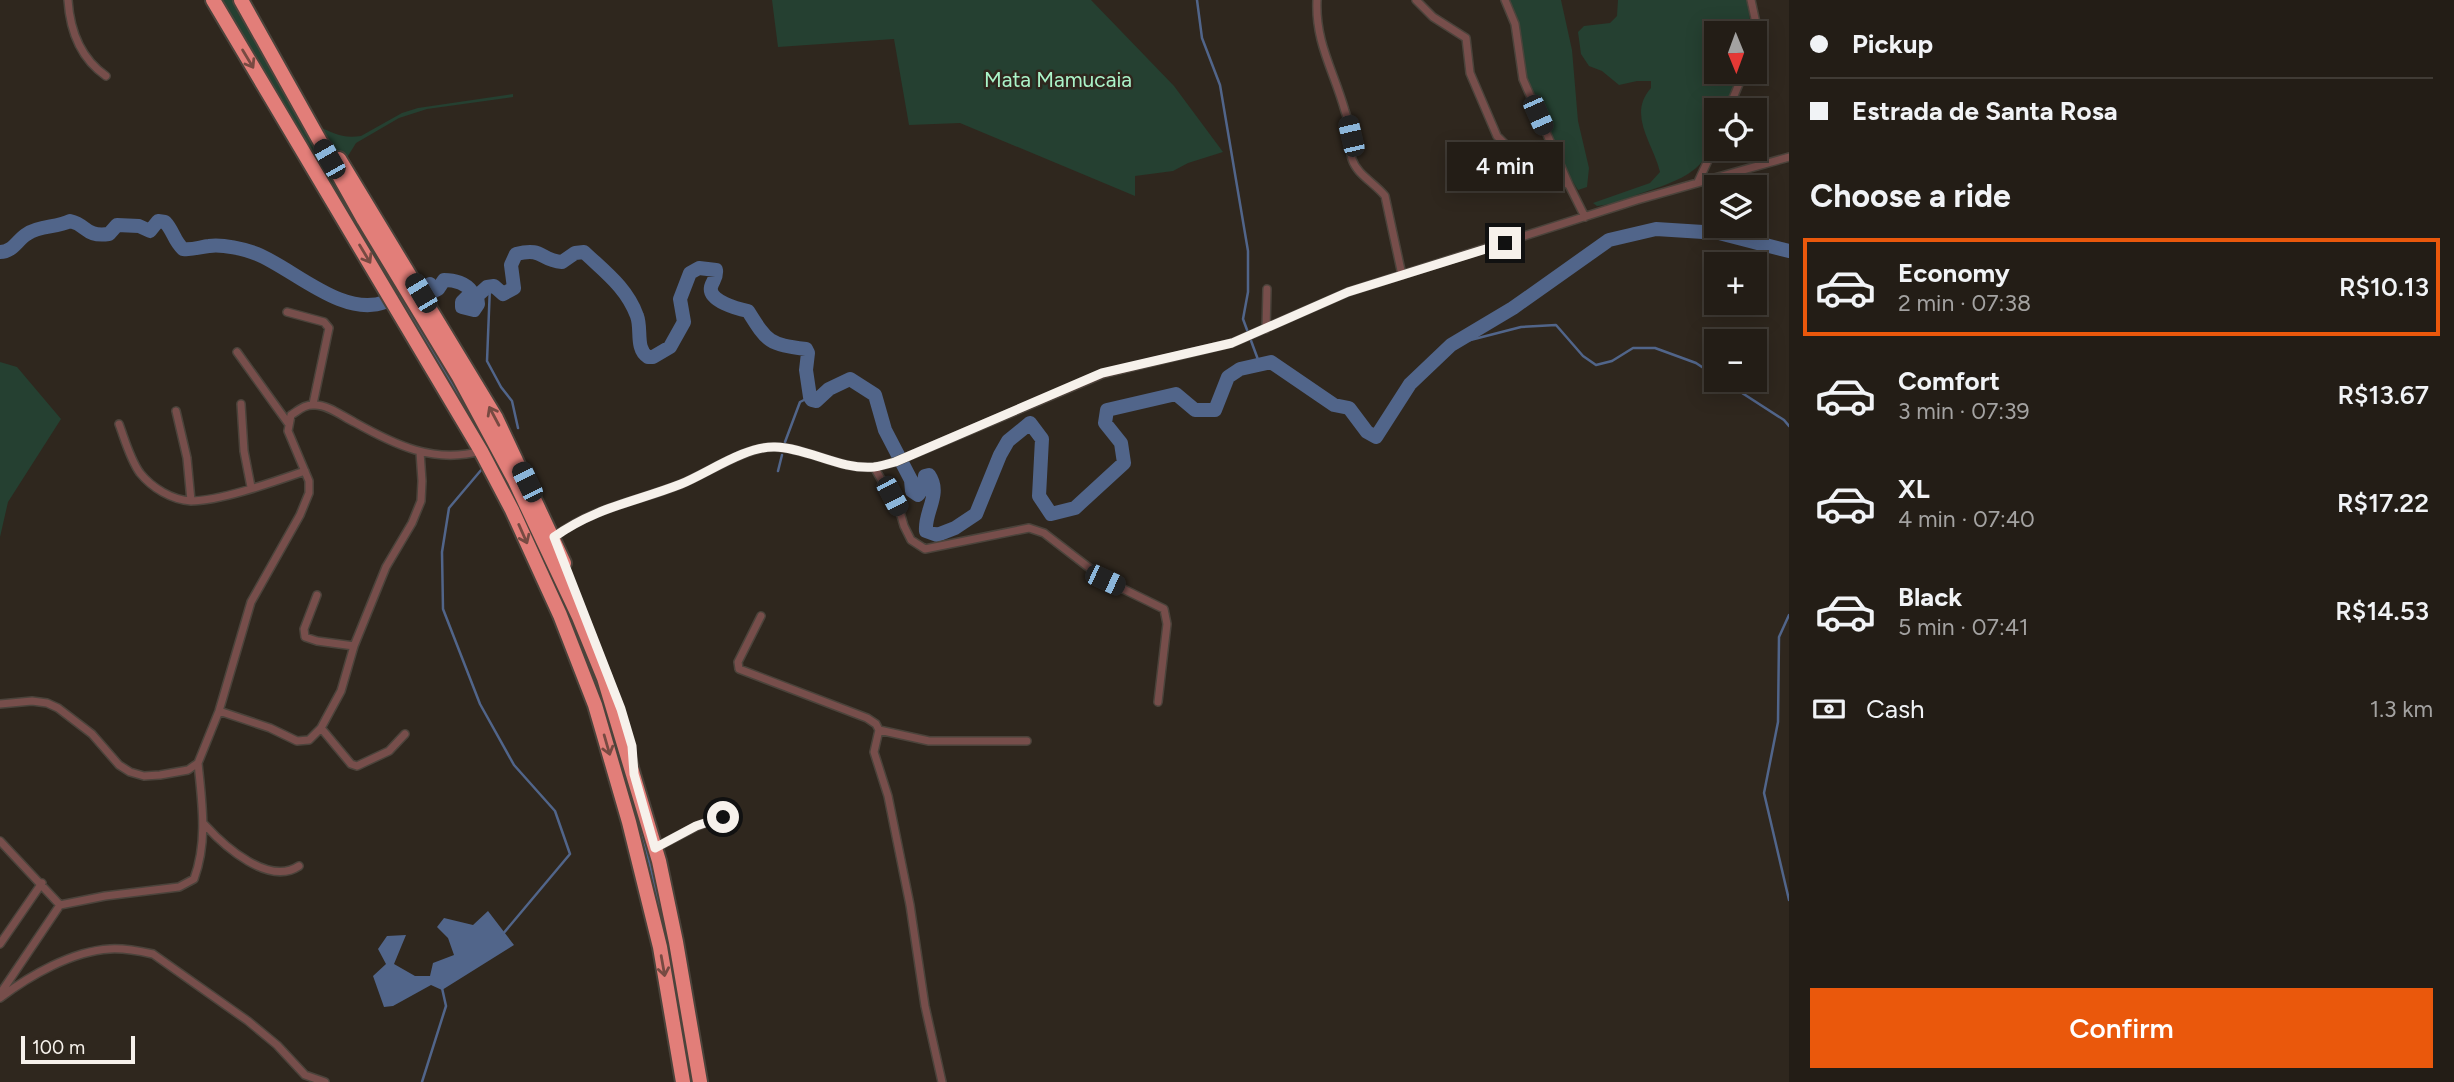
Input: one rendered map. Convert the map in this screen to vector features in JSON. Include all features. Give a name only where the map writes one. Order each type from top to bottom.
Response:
[{"type":"highway","points":[[213,0],[481,452],[512,510],[549,592],[595,705],[629,822],[660,947],[683,1082]]},
{"type":"highway","points":[[241,0],[364,220],[459,376],[553,558],[604,678],[655,848],[675,939],[699,1082]]},
{"type":"highway","points":[[249,16],[274,46],[333,149],[496,418],[554,537],[621,709],[632,746],[634,774]]},
{"type":"street","points":[[68,0],[71,23],[80,47],[87,60],[106,76]]},
{"type":"street","points":[[1317,0],[1316,21],[1345,111],[1351,136],[1352,159],[1360,173],[1385,196],[1402,275]]},
{"type":"street","points":[[1416,0],[1433,17],[1466,38],[1471,73],[1497,136],[1518,158],[1569,185]]},
{"type":"street","points":[[1505,0],[1515,24],[1523,79],[1585,217]]},
{"type":"street","points":[[1751,0],[1756,21]]},
{"type":"street","points":[[554,537],[591,514],[683,483],[740,456],[766,448],[790,449],[856,466],[874,467],[895,462],[1102,373],[1142,362],[1189,354],[1244,338],[1348,292],[1698,182],[1789,157]]},
{"type":"street","points":[[1698,182],[1708,161]]},
{"type":"street","points":[[1266,329],[1267,289]]},
{"type":"street","points":[[287,312],[324,322],[329,328],[313,404]]},
{"type":"street","points":[[237,352],[288,423]]},
{"type":"street","points":[[241,404],[244,450],[251,488]]},
{"type":"street","points":[[0,996],[60,905],[105,896],[169,889],[189,883],[198,869],[205,825],[198,764],[219,711],[251,602],[300,515],[309,493],[309,481],[288,431],[291,415],[313,404],[324,406],[367,430],[420,452],[451,457],[481,452]]},
{"type":"street","points":[[176,411],[187,458],[191,500]]},
{"type":"street","points":[[119,424],[141,474],[175,498],[212,498],[305,471]]},
{"type":"street","points":[[219,711],[270,728],[298,741],[309,740],[321,729],[341,691],[354,646],[386,567],[412,523],[421,501],[420,452]]},
{"type":"street","points":[[874,467],[896,504],[911,540],[925,549],[1029,528],[1037,529],[1105,580],[1164,609],[1167,624],[1158,702]]},
{"type":"street","points":[[317,596],[304,629],[305,637],[354,646]]},
{"type":"street","points":[[761,616],[738,662],[739,669],[867,718],[876,724],[879,730],[874,752],[888,796],[910,905],[925,1006],[942,1082]]},
{"type":"street","points":[[0,704],[32,701],[58,708],[92,734],[119,765],[130,772],[144,776],[160,775],[188,770],[198,764]]},
{"type":"street","points":[[321,729],[351,764],[357,766],[389,751],[405,734]]},
{"type":"street","points":[[879,730],[929,741],[1027,741]]},
{"type":"street","points":[[655,848],[696,826],[723,817]]},
{"type":"street","points":[[205,825],[219,841],[247,861],[284,873],[299,866]]},
{"type":"street","points":[[1,844],[42,883],[60,905]]},
{"type":"street","points":[[0,944],[3,934],[42,883]]},
{"type":"street","points":[[0,996],[53,965],[76,957],[109,949],[153,954],[248,1021],[277,1045],[304,1079],[325,1082]]},
{"type":"green space","points":[[222,0],[235,0],[427,331],[532,521],[600,685],[650,843],[665,910],[693,1082],[686,1082],[641,842],[601,708],[443,374]]},
{"type":"green space","name":"Mata Mamucaia","points":[[772,0],[1091,0],[1174,86],[1223,152],[1188,163],[1173,171],[1135,176],[1135,196],[960,123],[909,125],[894,39],[778,47]]},
{"type":"green space","points":[[1501,0],[1561,0],[1572,50],[1578,121],[1589,168],[1587,187],[1578,190],[1549,133],[1527,81],[1520,46]]},
{"type":"green space","points":[[1618,0],[1747,0],[1750,21],[1704,21],[1704,84],[1735,84],[1729,98],[1704,98],[1704,158],[1698,166],[1676,181],[1597,206],[1593,203],[1650,183],[1660,172],[1641,119],[1641,108],[1651,88],[1651,81],[1619,85],[1602,71],[1589,66],[1581,54],[1578,32],[1584,26],[1610,23],[1617,16]]},
{"type":"green space","points":[[513,94],[513,97],[427,109],[399,118],[356,143],[345,168],[318,127],[342,136],[361,136],[402,113],[418,108]]},
{"type":"green space","points":[[0,362],[17,367],[61,419],[8,502],[0,537]]},
{"type":"water","points":[[488,911],[514,945],[442,990],[431,985],[393,1006],[384,1007],[373,976],[386,964],[378,949],[387,936],[406,935],[394,964],[415,976],[430,976],[433,963],[454,955],[448,938],[437,927],[444,918],[473,925]]},
{"type":"waterway","points":[[1197,0],[1202,38],[1220,85],[1248,251],[1248,292],[1243,319],[1260,365]]},
{"type":"waterway","points":[[0,252],[12,248],[32,231],[70,221],[95,234],[109,234],[117,225],[139,226],[150,231],[158,221],[165,222],[183,249],[227,246],[246,250],[336,298],[369,305],[385,302]]},
{"type":"waterway","points":[[430,284],[434,291],[444,280],[463,284],[472,292],[462,302],[462,307],[474,310],[478,304],[477,296],[487,287],[494,286],[503,294],[514,288],[511,265],[516,254],[532,252],[562,262],[575,253],[584,252],[615,281],[633,306],[638,321],[640,344],[644,353],[653,357],[670,347],[684,322],[680,299],[690,273],[699,268],[716,270],[711,287],[714,296],[725,304],[748,311],[760,330],[771,340],[806,349],[806,370],[812,400],[816,401],[829,389],[850,379],[875,395],[885,430],[911,480],[912,491],[918,495],[923,488],[925,476],[929,475],[933,482],[926,531],[937,535],[955,528],[976,514],[1008,441],[1030,423],[1042,439],[1039,496],[1051,514],[1075,508],[1124,463],[1121,443],[1105,423],[1107,410],[1176,394],[1195,410],[1215,410],[1228,377],[1240,369],[1271,362],[1334,405],[1349,408],[1367,432],[1376,437],[1410,384],[1451,345],[1513,308],[1609,240],[1656,229],[1719,233],[1789,251]]},
{"type":"waterway","points":[[490,286],[487,361],[512,401],[518,428]]},
{"type":"waterway","points":[[400,296],[496,459]]},
{"type":"waterway","points":[[1451,345],[1521,327],[1556,325],[1583,356],[1596,365],[1612,361],[1633,348],[1655,348],[1704,368]]},
{"type":"waterway","points":[[1741,392],[1789,426]]},
{"type":"waterway","points":[[785,442],[800,402],[810,397]]},
{"type":"waterway","points":[[778,471],[782,455]]},
{"type":"waterway","points":[[499,465],[524,516]]},
{"type":"waterway","points":[[482,469],[449,508],[442,552],[443,609],[480,704],[514,765],[555,811],[570,854],[502,935]]},
{"type":"waterway","points":[[562,598],[622,762]]},
{"type":"waterway","points":[[1789,615],[1779,637],[1778,722],[1764,793],[1789,900]]},
{"type":"waterway","points":[[637,812],[667,941],[688,1070]]},
{"type":"waterway","points":[[422,1082],[446,1006],[442,988]]},
{"type":"route","points":[[723,817],[696,826],[655,848],[634,774],[632,746],[621,709],[554,537],[591,514],[683,483],[740,456],[766,448],[790,449],[856,466],[874,467],[895,462],[1102,373],[1232,343],[1348,292],[1505,243]]}]
